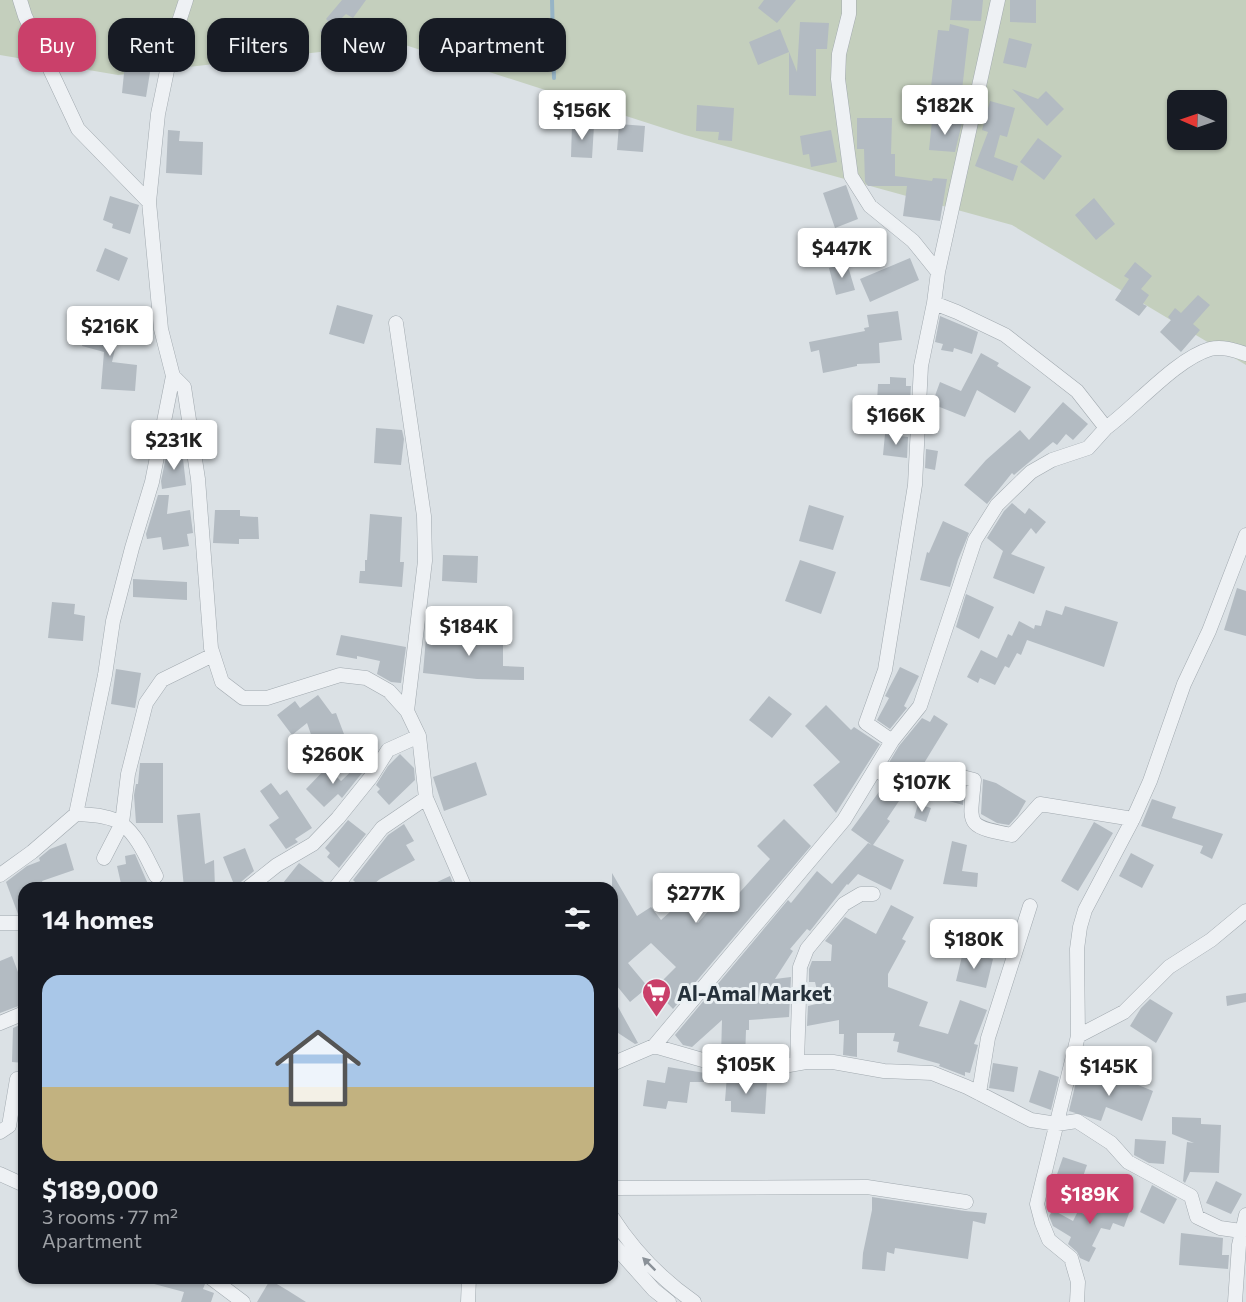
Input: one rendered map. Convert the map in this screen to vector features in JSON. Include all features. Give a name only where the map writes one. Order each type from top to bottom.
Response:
[{"type":"street","points":[[20,0],[25,16],[78,129],[149,202]]},
{"type":"street","points":[[0,875],[32,852],[76,814],[105,675],[113,621],[152,482],[173,376],[161,329],[149,202],[158,114],[174,37],[186,0]]},
{"type":"street","points":[[849,0],[849,14],[839,54],[838,79],[851,176],[870,206],[913,241],[938,272]]},
{"type":"street","points":[[892,741],[866,723],[885,670],[915,485],[921,366],[938,272],[998,0]]},
{"type":"street","points":[[934,303],[1005,335],[1077,391],[1106,428]]},
{"type":"street","points":[[396,323],[424,516],[425,561],[407,711]]},
{"type":"street","points":[[618,1062],[654,1047],[844,820],[892,741],[920,706],[975,540],[997,505],[1031,472],[1052,460],[1088,448],[1106,428],[1173,371],[1196,356],[1211,349],[1229,348],[1246,354]]},
{"type":"street","points":[[173,376],[184,387],[198,479],[211,648],[222,682],[243,698],[267,698],[340,675],[366,678],[389,691],[407,711],[419,736],[426,798],[462,882]]},
{"type":"street","points":[[1077,1302],[1077,1282],[1071,1258],[1049,1240],[1037,1204],[1078,1036],[1077,949],[1080,927],[1085,910],[1133,819],[1150,781],[1184,684],[1209,631],[1246,535]]},
{"type":"street","points":[[104,858],[122,823],[128,774],[146,703],[162,680],[213,655]]},
{"type":"street","points":[[256,882],[277,865],[313,844],[338,818],[371,777],[388,750],[419,736]]},
{"type":"street","points":[[874,770],[910,788],[939,771],[974,780],[970,813],[974,823],[982,829],[1011,835],[1040,804],[1133,819]]},
{"type":"street","points":[[340,882],[381,828],[426,798]]},
{"type":"street","points":[[76,814],[98,816],[122,823],[139,843],[156,876]]},
{"type":"street","points":[[797,1063],[800,967],[807,949],[844,904],[861,894],[873,894]]},
{"type":"street","points":[[979,1093],[988,1038],[1030,906]]},
{"type":"street","points":[[1078,1036],[1124,1012],[1169,967],[1211,940],[1246,912]]},
{"type":"street","points":[[0,923],[18,923]]},
{"type":"street","points":[[0,1023],[18,1016]]},
{"type":"street","points":[[654,1047],[720,1065],[756,1071],[797,1063],[832,1062],[884,1071],[932,1073],[979,1093],[1031,1120],[1057,1124],[1077,1121],[1111,1143],[1128,1162],[1191,1196],[1197,1217],[1220,1228],[1241,1232]]},
{"type":"street","points":[[0,1132],[9,1126],[17,1079]]},
{"type":"street","points":[[0,1174],[18,1182]]},
{"type":"street","points":[[618,1188],[867,1187],[966,1202]]},
{"type":"street","points":[[1235,1302],[1241,1232],[1246,1215]]},
{"type":"street","points":[[618,1226],[645,1261],[676,1290],[694,1302]]},
{"type":"street","points":[[618,1250],[654,1290],[669,1302]]},
{"type":"street","points":[[220,1284],[243,1302]]},
{"type":"street","points":[[468,1302],[469,1284]]},
{"type":"green space","points":[[0,0],[1246,0],[1246,365],[1012,225],[685,135],[489,72],[566,72],[566,18],[419,18],[419,49],[407,46],[407,18],[321,18],[321,52],[309,53],[309,18],[207,18],[207,65],[195,66],[195,18],[108,18],[108,72],[144,72],[118,75],[96,71],[96,18],[18,18],[18,58],[0,55]]},
{"type":"building","points":[[342,0],[366,0],[353,18],[346,14],[342,18],[327,18]]},
{"type":"building","points":[[764,0],[796,0],[777,23],[758,8]]},
{"type":"building","points":[[952,0],[983,0],[981,21],[950,20]]},
{"type":"building","points":[[1010,0],[1036,0],[1036,23],[1010,22]]},
{"type":"building","points":[[800,22],[829,23],[827,49],[816,49],[816,96],[789,95],[789,52],[758,65],[749,42],[780,29],[797,72]]},
{"type":"building","points":[[950,24],[969,29],[962,90],[931,87],[938,30],[949,31]]},
{"type":"building","points":[[1009,38],[1032,44],[1026,68],[1003,63]]},
{"type":"building","points":[[124,72],[150,72],[146,97],[122,93]]},
{"type":"building","points":[[1012,89],[1038,99],[1046,91],[1064,109],[1047,126]]},
{"type":"building","points":[[990,101],[1015,108],[1007,137],[1000,135],[994,157],[1018,166],[1013,181],[975,166],[988,132],[982,130]]},
{"type":"building","points":[[697,105],[734,108],[732,141],[718,140],[719,132],[696,131]]},
{"type":"building","points":[[857,118],[892,118],[891,154],[895,154],[895,176],[932,181],[933,178],[947,179],[940,221],[903,216],[907,186],[868,186],[865,182],[864,149],[857,149]]},
{"type":"building","points":[[932,121],[962,123],[955,152],[929,150]]},
{"type":"building","points":[[619,124],[645,126],[643,152],[617,150]]},
{"type":"building","points":[[572,125],[594,126],[592,158],[571,157]]},
{"type":"building","points":[[168,130],[180,131],[179,141],[203,142],[202,175],[166,173]]},
{"type":"building","points":[[831,130],[837,162],[811,167],[809,154],[803,155],[800,136]]},
{"type":"building","points":[[1038,138],[1062,156],[1044,180],[1020,162]]},
{"type":"building","points":[[846,185],[858,219],[835,228],[823,193]]},
{"type":"building","points":[[110,196],[139,205],[130,234],[112,228],[113,224],[103,220]]},
{"type":"building","points":[[1094,198],[1115,224],[1096,240],[1075,215]]},
{"type":"building","points":[[105,248],[128,258],[119,281],[96,271]]},
{"type":"building","points":[[910,258],[919,280],[870,302],[860,279]]},
{"type":"building","points":[[1135,262],[1152,276],[1141,289],[1149,295],[1143,304],[1147,306],[1139,316],[1115,300],[1129,279],[1124,276]]},
{"type":"building","points":[[847,263],[855,290],[836,295],[829,268]]},
{"type":"building","points":[[1198,295],[1210,305],[1193,324],[1200,330],[1181,352],[1160,332],[1171,320],[1168,317],[1175,308],[1181,313]]},
{"type":"building","points":[[337,305],[373,315],[364,344],[329,334]]},
{"type":"building","points":[[898,311],[902,340],[879,343],[880,363],[857,364],[857,366],[823,373],[819,350],[811,352],[809,342],[865,331],[864,328],[869,327],[867,315]]},
{"type":"building","points":[[940,316],[978,332],[972,354],[954,348],[953,352],[941,350],[943,344],[935,342]]},
{"type":"building","points":[[88,320],[120,328],[112,362],[137,365],[135,391],[101,389],[104,352],[82,346]]},
{"type":"building","points":[[981,353],[999,363],[997,366],[1031,387],[1015,413],[977,390],[965,417],[932,404],[940,382],[961,391]]},
{"type":"building","points":[[890,377],[906,378],[906,386],[911,386],[910,402],[877,402],[878,384],[890,384]]},
{"type":"building","points":[[1063,402],[1088,424],[1073,440],[1066,434],[1057,445],[1053,442],[1014,475],[1012,473],[987,504],[964,485],[986,460],[1020,430],[1029,440]]},
{"type":"building","points":[[376,428],[402,430],[404,439],[401,465],[374,463]]},
{"type":"building","points":[[885,434],[908,437],[907,458],[883,455]]},
{"type":"building","points":[[926,449],[938,451],[935,470],[925,468]]},
{"type":"building","points":[[182,450],[186,485],[162,489],[161,481],[167,452]]},
{"type":"building","points":[[158,495],[169,495],[167,514],[190,510],[193,533],[187,534],[189,546],[163,550],[161,537],[147,539],[146,534]]},
{"type":"building","points":[[1012,503],[1025,514],[1029,508],[1046,522],[1036,534],[1031,528],[1011,554],[1045,567],[1034,594],[993,578],[1003,551],[987,538],[1004,511]]},
{"type":"building","points":[[809,505],[844,516],[833,550],[799,541]]},
{"type":"building","points":[[215,510],[240,510],[240,516],[258,517],[259,539],[239,539],[239,544],[213,543]]},
{"type":"building","points":[[370,514],[402,517],[400,562],[404,562],[402,587],[359,583],[360,571],[365,571],[365,560],[367,560]]},
{"type":"building","points":[[943,521],[969,533],[950,587],[920,580],[927,552],[929,553]]},
{"type":"building","points":[[443,555],[478,556],[477,583],[442,581]]},
{"type":"building","points":[[800,560],[836,572],[821,614],[785,601]]},
{"type":"building","points":[[133,579],[187,582],[187,600],[133,597]]},
{"type":"building","points":[[1237,588],[1246,591],[1246,636],[1224,630]]},
{"type":"building","points":[[966,594],[994,607],[979,639],[956,627]]},
{"type":"building","points":[[52,602],[75,604],[74,614],[85,616],[83,641],[48,638]]},
{"type":"building","points":[[1065,606],[1118,622],[1104,667],[1027,640],[1021,655],[1017,653],[1009,668],[1005,666],[995,685],[980,678],[978,683],[967,677],[981,650],[997,658],[1008,634],[1012,636],[1019,621],[1034,629],[1035,625],[1041,626],[1046,610],[1062,615]]},
{"type":"building","points":[[453,629],[478,630],[477,633],[494,634],[493,641],[503,642],[503,666],[524,667],[524,680],[477,679],[423,673],[426,638],[453,641]]},
{"type":"building","points":[[341,635],[406,647],[401,683],[391,682],[377,674],[380,661],[357,656],[357,659],[336,655]]},
{"type":"building","points":[[900,667],[919,676],[904,706],[907,708],[890,729],[877,720],[889,698],[885,696]]},
{"type":"building","points":[[116,669],[141,673],[135,708],[111,704]]},
{"type":"building","points":[[318,695],[332,714],[336,713],[347,742],[331,749],[327,738],[314,743],[307,723],[292,735],[277,715],[295,701],[300,708]]},
{"type":"building","points":[[769,696],[792,714],[772,738],[749,720]]},
{"type":"building","points":[[826,705],[851,730],[854,727],[880,744],[836,813],[813,785],[840,762],[805,726]]},
{"type":"building","points":[[934,715],[948,724],[918,773],[910,778],[894,770],[897,765],[892,769],[887,766],[899,746],[922,718],[930,722]]},
{"type":"building","points":[[400,754],[414,768],[415,780],[389,805],[377,792],[380,789],[376,785],[388,766]]},
{"type":"building","points":[[361,762],[366,768],[342,798],[338,794],[324,807],[306,789],[327,767],[341,781]]},
{"type":"building","points":[[476,762],[487,795],[444,811],[433,777]]},
{"type":"building","points":[[140,763],[163,763],[163,823],[136,823],[134,795],[136,784],[138,784]]},
{"type":"building","points":[[983,779],[996,783],[1026,801],[1009,825],[997,823],[981,814]]},
{"type":"building","points":[[940,781],[964,787],[963,805],[935,797]]},
{"type":"building","points":[[271,783],[280,795],[287,790],[312,828],[295,839],[298,842],[286,849],[269,825],[279,818],[260,791]]},
{"type":"building","points":[[884,785],[903,795],[887,819],[890,821],[873,845],[904,860],[891,890],[858,874],[847,884],[810,931],[807,929],[790,949],[793,951],[775,979],[791,977],[789,1017],[749,1020],[749,1030],[746,1030],[745,1060],[721,1056],[722,1020],[692,1047],[683,1045],[675,1035],[788,900],[791,903],[817,871],[832,884],[868,843],[872,845],[851,830]]},
{"type":"building","points":[[1152,799],[1176,807],[1172,818],[1223,834],[1212,859],[1200,853],[1203,846],[1141,826]]},
{"type":"building","points":[[918,804],[931,808],[926,822],[914,818]]},
{"type":"building","points":[[200,813],[205,864],[214,860],[215,882],[183,882],[177,815]]},
{"type":"building","points":[[784,819],[811,846],[673,1009],[654,989],[676,967],[651,943],[628,963],[648,987],[630,1002],[618,987],[618,883],[637,916],[651,907],[661,920],[680,903],[698,923],[722,895],[731,902],[770,859],[757,846]]},
{"type":"building","points":[[348,820],[366,834],[339,868],[327,857],[330,853],[325,848]]},
{"type":"building","points":[[1094,822],[1113,833],[1078,891],[1061,881]]},
{"type":"building","points":[[404,824],[414,841],[406,845],[415,860],[376,882],[355,882],[353,880],[388,835]]},
{"type":"building","points":[[952,841],[967,845],[962,871],[978,873],[977,887],[943,884]]},
{"type":"building","points":[[66,843],[74,870],[42,882],[18,882],[18,914],[6,882],[27,866],[40,861],[39,858],[50,849]]},
{"type":"building","points":[[245,848],[254,871],[241,882],[233,882],[223,857]]},
{"type":"building","points":[[1131,853],[1154,865],[1142,888],[1119,876]]},
{"type":"building","points":[[135,854],[147,882],[121,882],[117,866],[126,864],[125,856]]},
{"type":"building","points":[[299,863],[324,882],[284,882]]},
{"type":"building","points":[[612,873],[617,882],[612,882]]},
{"type":"building","points":[[450,876],[452,882],[437,882]]},
{"type":"building","points":[[891,905],[914,917],[902,939],[906,941],[888,974],[888,987],[928,1002],[919,1026],[948,1034],[960,1000],[987,1010],[974,1044],[978,1045],[970,1073],[965,1072],[965,1076],[939,1066],[940,1064],[897,1052],[899,1042],[893,1041],[895,1033],[857,1033],[857,1057],[843,1055],[844,1034],[839,1034],[839,1020],[807,1026],[808,1006],[820,1003],[815,982],[809,982],[809,969],[812,961],[831,961],[832,945],[825,941],[845,917],[876,934]]},
{"type":"building","points":[[963,952],[993,959],[986,988],[956,981]]},
{"type":"building","points":[[12,956],[18,972],[18,1006],[0,1013],[0,961]]},
{"type":"building","points":[[1246,993],[1246,1002],[1227,1006],[1226,996]]},
{"type":"building","points":[[1150,999],[1173,1013],[1156,1043],[1130,1026],[1141,1008]]},
{"type":"building","points":[[618,1007],[638,1043],[635,1044],[618,1033]]},
{"type":"building","points":[[18,1026],[18,1062],[12,1062],[13,1028]]},
{"type":"building","points":[[993,1063],[1018,1067],[1014,1092],[989,1088]]},
{"type":"building","points":[[668,1067],[705,1073],[705,1082],[690,1082],[687,1103],[668,1101],[666,1109],[643,1106],[647,1080],[665,1083]]},
{"type":"building","points":[[1039,1070],[1059,1077],[1051,1110],[1029,1102]]},
{"type":"building","points":[[1084,1070],[1124,1084],[1126,1080],[1153,1091],[1142,1121],[1106,1107],[1101,1121],[1069,1111],[1076,1082],[1079,1083]]},
{"type":"building","points":[[727,1075],[744,1078],[744,1080],[767,1082],[765,1114],[731,1112],[731,1101],[725,1101]]},
{"type":"building","points":[[1172,1117],[1201,1118],[1201,1124],[1221,1125],[1219,1173],[1190,1172],[1185,1183],[1183,1181],[1187,1142],[1194,1143],[1172,1134]]},
{"type":"building","points":[[1135,1139],[1166,1141],[1164,1164],[1149,1163],[1134,1155]]},
{"type":"building","points":[[1063,1157],[1087,1165],[1078,1191],[1054,1183]]},
{"type":"building","points":[[1216,1181],[1242,1194],[1231,1214],[1206,1203]]},
{"type":"building","points":[[1152,1185],[1177,1199],[1164,1224],[1140,1212]]},
{"type":"building","points":[[1098,1196],[1131,1208],[1124,1227],[1113,1223],[1110,1230],[1101,1228],[1092,1246],[1096,1248],[1089,1262],[1080,1258],[1068,1244],[1071,1237],[1053,1226],[1049,1216],[1053,1210],[1073,1221],[1078,1211],[1091,1218]]},
{"type":"building","points":[[872,1197],[987,1213],[985,1224],[973,1221],[968,1259],[895,1248],[894,1254],[887,1252],[885,1271],[862,1269]]},
{"type":"building","points":[[1181,1233],[1223,1238],[1222,1255],[1229,1255],[1228,1269],[1179,1265]]},
{"type":"building","points":[[154,1284],[205,1284],[203,1289],[214,1293],[211,1302],[181,1302],[184,1292]]},
{"type":"building","points":[[268,1284],[277,1284],[306,1302],[257,1302]]},
{"type":"waterway","points":[[552,0],[554,78]]},
{"type":"place","name":"Al-Amal Market","points":[[656,1018]]}]
